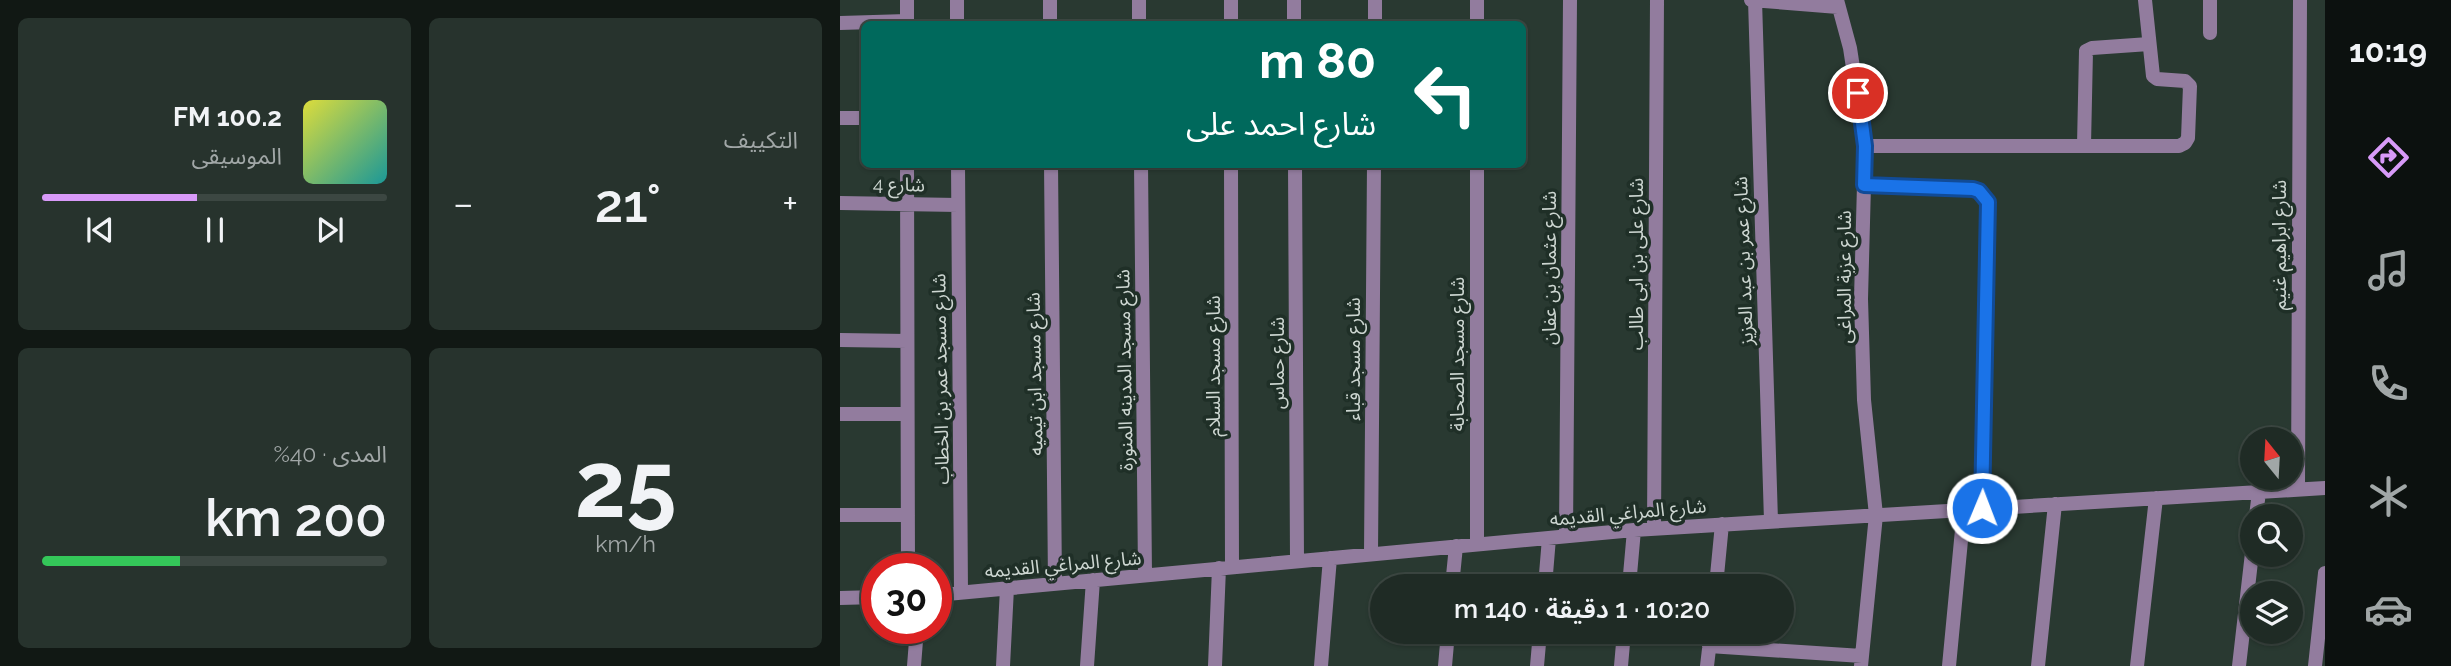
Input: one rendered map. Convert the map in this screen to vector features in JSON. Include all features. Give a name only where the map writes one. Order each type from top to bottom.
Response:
[{"type":"street","points":[[907,0],[907,21]]},
{"type":"street","points":[[957,0],[957,21]]},
{"type":"street","points":[[1050,0],[1050,21]]},
{"type":"street","points":[[1139,0],[1139,21]]},
{"type":"street","points":[[1231,0],[1231,21]]},
{"type":"street","points":[[1294,0],[1294,21]]},
{"type":"street","points":[[1375,0],[1375,21]]},
{"type":"street","points":[[1477,0],[1477,21]]},
{"type":"street","name":"شارع عثمان بن عفان","points":[[1566,536],[1570,0]]},
{"type":"street","name":"شارع على بن ابى طالب","points":[[1654,528],[1657,0]]},
{"type":"street","points":[[1753,0],[1838,4]]},
{"type":"street","name":"شارع عمر بن عبد العزيز","points":[[1753,0],[1771,521]]},
{"type":"street","points":[[1865,146],[2179,146],[2185,143],[2188,138],[2190,86],[2185,81],[2154,78],[2145,0]]},
{"type":"street","points":[[2210,0],[2210,33]]},
{"type":"street","name":"شارع ابراهيم غنيم","points":[[2298,427],[2300,0]]},
{"type":"street","name":"شارع عزبة المراغى","points":[[1838,4],[1850,48],[1865,146],[1862,324],[1864,400],[1876,515],[1862,661]]},
{"type":"street","points":[[840,23],[861,23]]},
{"type":"street","points":[[2084,145],[2086,51],[2090,48],[2149,44]]},
{"type":"street","points":[[840,118],[861,118]]},
{"type":"street","points":[[907,168],[908,553]]},
{"type":"street","name":"شارع مسجد عمر بن الخطاب","points":[[958,168],[961,593]]},
{"type":"street","name":"شارع مسجد ابن تيميه","points":[[1051,168],[1055,584]]},
{"type":"street","name":"شارع مسجد المدينه المنورة","points":[[1141,168],[1145,575]]},
{"type":"street","name":"شارع مسجد السلام","points":[[1215,666],[1226,568],[1231,168]]},
{"type":"street","name":"شارع حماس","points":[[1295,168],[1297,561]]},
{"type":"street","name":"شارع مسجد قباء","points":[[1371,554],[1374,168]]},
{"type":"street","name":"شارع مسجد الصحابة","points":[[1476,544],[1477,168]]},
{"type":"street","points":[[1864,185],[1973,189],[1979,191],[1988,202],[1982,508]]},
{"type":"street","name":"شارع 4","points":[[840,202],[958,205]]},
{"type":"street","points":[[840,340],[907,341]]},
{"type":"street","points":[[840,414],[907,414]]},
{"type":"street","name":"شارع المراغي القديمه","points":[[2303,489],[2325,488]]},
{"type":"street","name":"شارع المراغي القديمه","points":[[952,594],[1654,528],[2285,490]]},
{"type":"street","points":[[2258,504],[2259,492]]},
{"type":"street","points":[[2137,666],[2157,498]]},
{"type":"street","points":[[2038,666],[2055,504]]},
{"type":"street","points":[[1949,666],[1964,509]]},
{"type":"street","points":[[840,514],[908,515]]},
{"type":"street","points":[[1717,574],[1722,524]]},
{"type":"street","points":[[1630,574],[1634,530]]},
{"type":"street","points":[[1546,574],[1549,538]]},
{"type":"street","points":[[1453,574],[1456,546]]},
{"type":"street","points":[[1321,666],[1330,558]]},
{"type":"street","points":[[2239,666],[2250,567]]},
{"type":"street","points":[[2315,666],[2325,573]]},
{"type":"street","points":[[1087,666],[1093,580]]},
{"type":"street","points":[[1003,666],[1007,588]]},
{"type":"street","points":[[840,598],[861,597]]},
{"type":"street","points":[[914,666],[916,644]]},
{"type":"street","points":[[1445,666],[1447,644]]},
{"type":"street","points":[[1537,666],[1540,644]]},
{"type":"street","points":[[1621,666],[1623,644]]},
{"type":"street","points":[[1707,666],[1709,644]]},
{"type":"street","points":[[1745,644],[1862,661]]},
{"type":"route","points":[[1858,93],[1865,146],[1864,185],[1973,189],[1979,191],[1988,202],[1982,508]]}]
